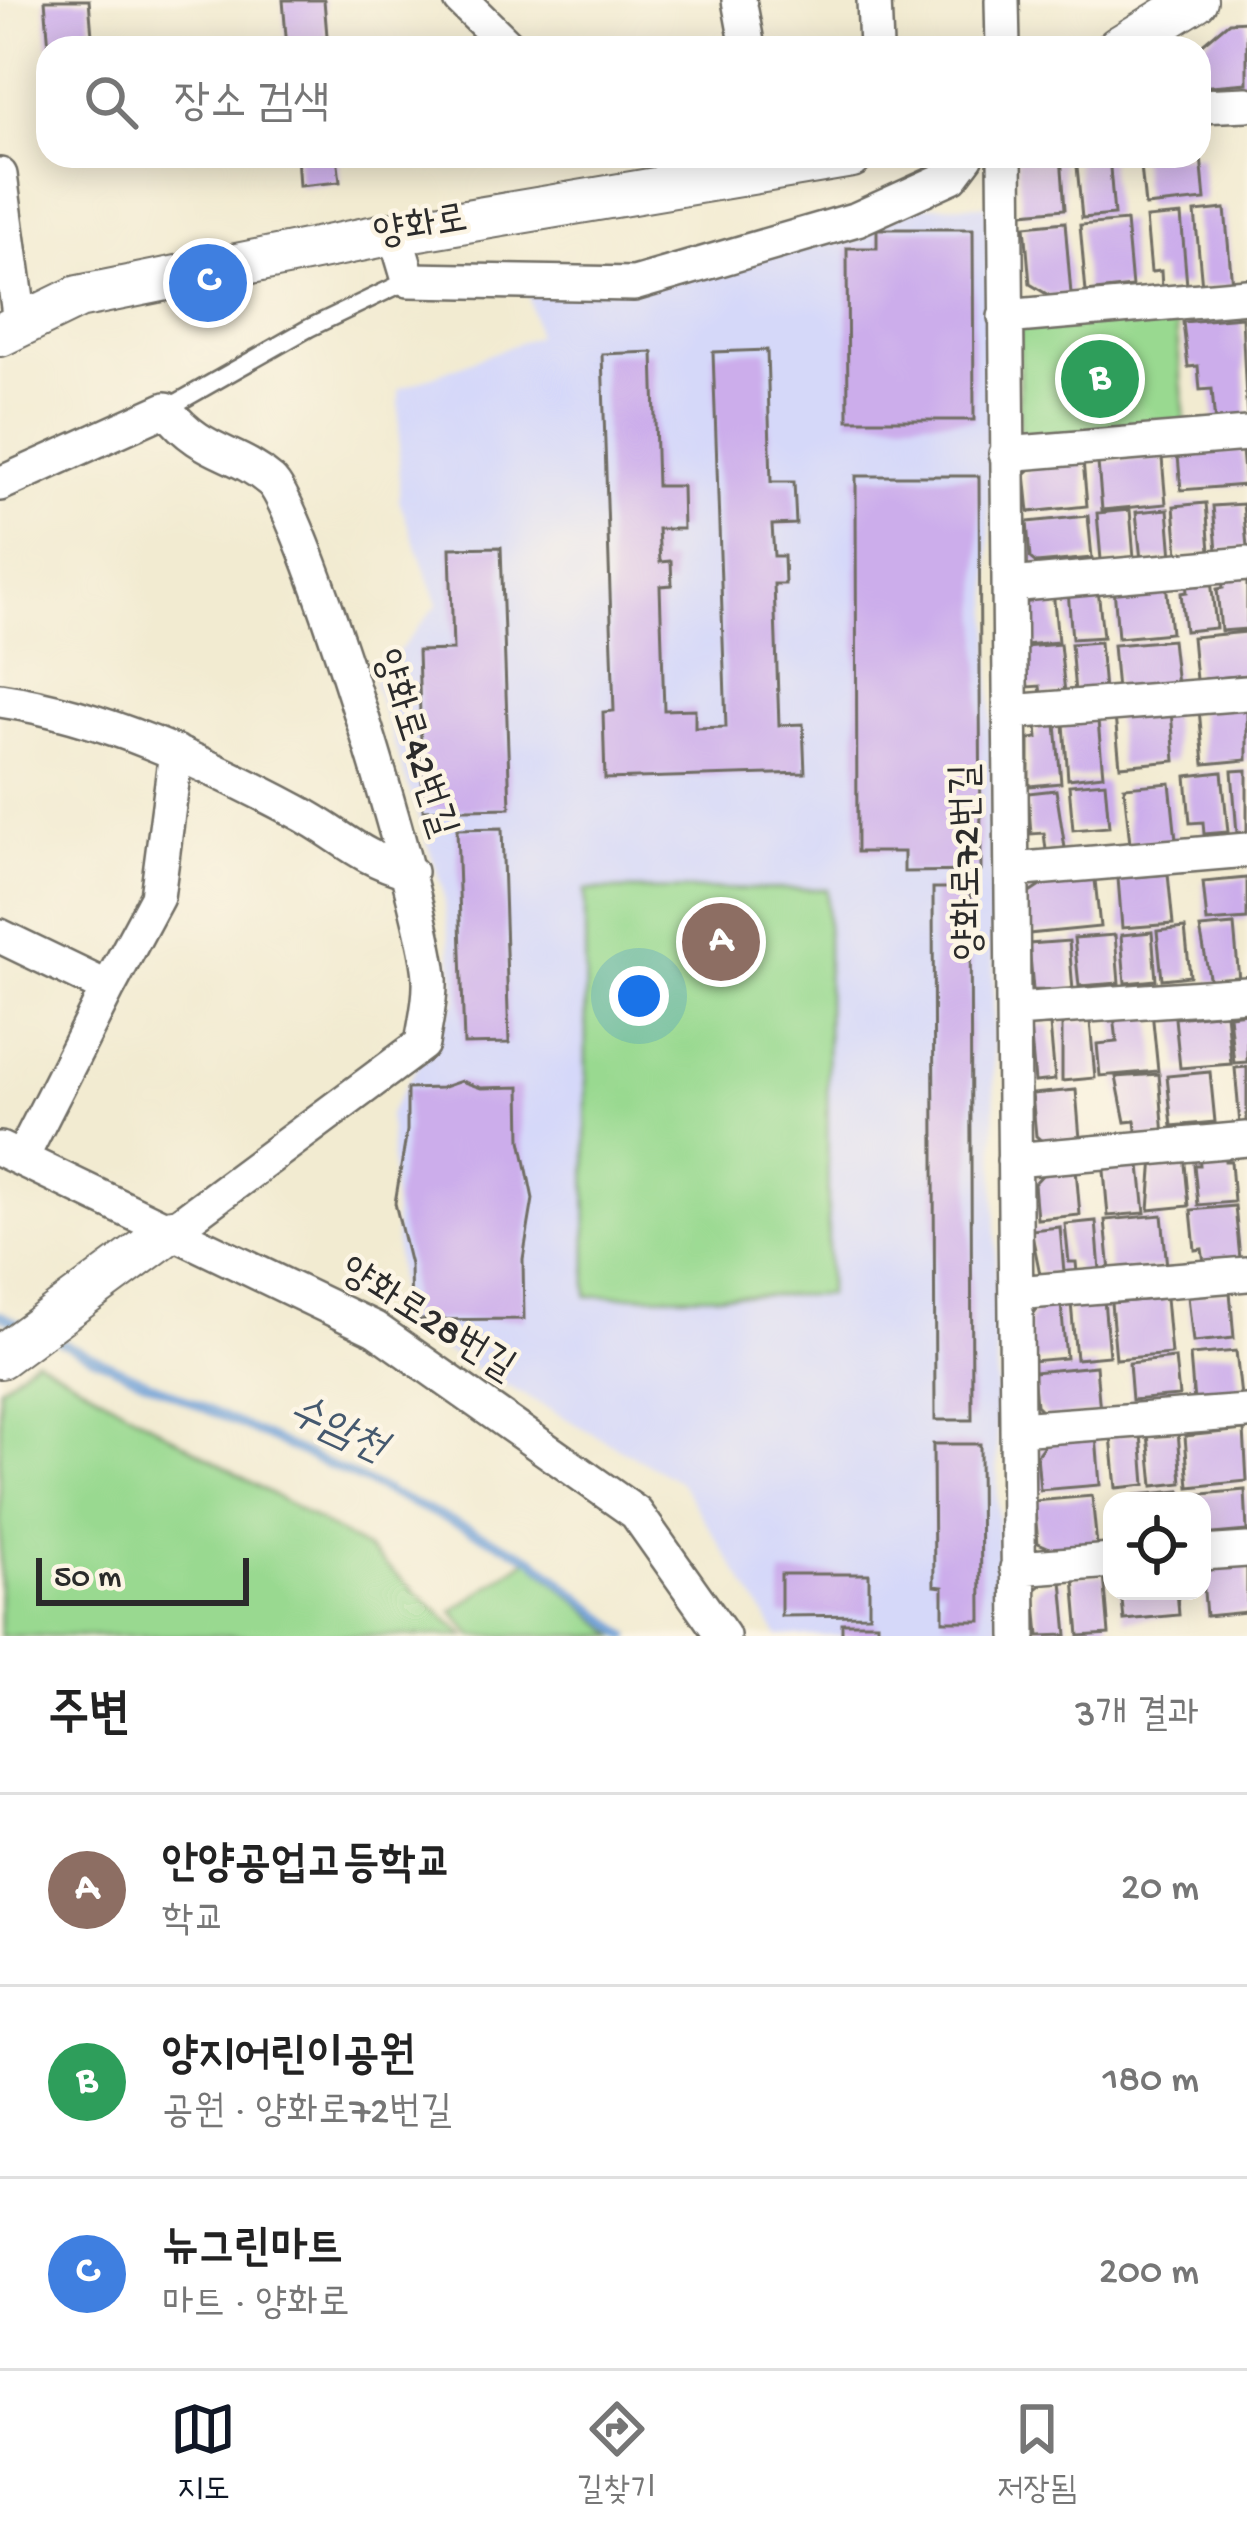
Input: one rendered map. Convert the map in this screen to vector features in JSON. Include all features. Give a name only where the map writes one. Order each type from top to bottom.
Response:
[{"type":"street","points":[[461,0],[498,36]]},
{"type":"street","points":[[739,0],[746,36]]},
{"type":"street","points":[[874,0],[876,36]]},
{"type":"street","points":[[1002,0],[1003,36]]},
{"type":"street","points":[[1138,36],[1196,0]]},
{"type":"street","points":[[1211,106],[1247,104]]},
{"type":"street","points":[[683,168],[702,181]]},
{"type":"street","name":"양화로","points":[[10,328],[78,297],[395,233],[702,181],[747,168]]},
{"type":"street","points":[[395,233],[409,280],[634,284],[857,219],[952,176],[958,168]]},
{"type":"street","name":"양화로72번길","points":[[1005,168],[1019,1636]]},
{"type":"street","points":[[0,175],[10,328]]},
{"type":"street","points":[[1005,316],[1247,296]]},
{"type":"street","points":[[0,484],[166,409]]},
{"type":"street","name":"양화로42번길","points":[[166,409],[188,437],[273,482],[298,537],[410,872],[430,979],[422,1044],[172,1230]]},
{"type":"street","points":[[1006,454],[1247,434]]},
{"type":"street","points":[[1010,585],[1247,564]]},
{"type":"street","name":"양화로72번길","points":[[1010,712],[1247,693]]},
{"type":"street","points":[[0,700],[176,752],[301,813],[367,860],[410,872]]},
{"type":"street","name":"양화로28번길","points":[[176,752],[157,897],[10,1154],[375,1329],[636,1513],[723,1636]]},
{"type":"street","points":[[1012,870],[1247,850]]},
{"type":"street","points":[[0,936],[108,988]]},
{"type":"street","name":"양화로72번길","points":[[1015,1010],[1247,994]]},
{"type":"street","points":[[1014,1160],[1247,1138]]},
{"type":"street","points":[[0,1357],[172,1230]]},
{"type":"street","points":[[1016,1293],[1247,1274]]},
{"type":"street","points":[[1017,1429],[1247,1412]]},
{"type":"street","points":[[1211,1552],[1247,1550]]},
{"type":"street","points":[[1017,1568],[1103,1562]]},
{"type":"lane","name":"양화로","points":[[166,409],[309,328],[409,280]]},
{"type":"shaded area","points":[[987,205],[999,1636],[778,1636],[680,1482],[400,1326],[389,1114],[457,999],[442,886],[373,682],[438,604],[399,501],[399,389],[537,336],[528,292],[919,206]]},
{"type":"green space","points":[[1175,312],[1186,433],[1019,448],[1019,326]]},
{"type":"green space","points":[[827,889],[828,1295],[587,1296],[585,890]]},
{"type":"green space","points":[[36,1358],[367,1549],[466,1636],[0,1636],[0,1387]]},
{"type":"green space","points":[[528,1559],[617,1636],[473,1636],[453,1611]]},
{"type":"building","points":[[45,0],[89,0],[92,36],[48,36]]},
{"type":"building","points":[[283,0],[324,0],[327,36],[286,36]]},
{"type":"building","points":[[1247,21],[1247,83],[1211,86],[1211,37],[1229,22]]},
{"type":"building","points":[[298,168],[338,168],[340,182],[299,186]]},
{"type":"building","points":[[1018,168],[1062,168],[1065,209],[1022,213]]},
{"type":"building","points":[[1077,168],[1110,168],[1114,215],[1082,218]]},
{"type":"building","points":[[1141,168],[1202,168],[1205,200],[1145,206]]},
{"type":"building","points":[[1225,209],[1232,285],[1202,287],[1195,212]]},
{"type":"building","points":[[1181,215],[1187,285],[1162,288],[1161,271],[1151,272],[1146,218]]},
{"type":"building","points":[[1126,221],[1132,287],[1086,292],[1080,225]]},
{"type":"building","points":[[1065,222],[1071,294],[1050,296],[1030,284],[1025,226]]},
{"type":"building","points":[[877,229],[973,229],[974,420],[848,420],[847,248],[877,248]]},
{"type":"building","points":[[1242,317],[1247,422],[1215,425],[1212,389],[1200,390],[1198,366],[1188,367],[1183,322]]},
{"type":"building","points":[[767,350],[771,482],[794,482],[796,524],[772,525],[774,556],[784,556],[785,584],[774,584],[779,725],[803,724],[805,773],[605,779],[603,712],[614,711],[602,354],[653,352],[657,486],[682,486],[683,529],[658,529],[660,562],[671,561],[672,585],[660,586],[664,710],[695,709],[695,728],[726,727],[713,352]]},
{"type":"building","points":[[1242,450],[1245,485],[1181,490],[1178,456]]},
{"type":"building","points":[[1162,458],[1166,504],[1102,510],[1098,463]]},
{"type":"building","points":[[1083,460],[1087,506],[1029,512],[1025,474],[1037,463]]},
{"type":"building","points":[[856,476],[979,476],[981,871],[904,872],[904,852],[857,852]]},
{"type":"building","points":[[1206,503],[1210,551],[1178,554],[1174,506]]},
{"type":"building","points":[[1243,504],[1247,547],[1217,550],[1213,506]]},
{"type":"building","points":[[1168,509],[1172,558],[1141,560],[1136,512]]},
{"type":"building","points":[[1130,510],[1134,558],[1101,560],[1097,513]]},
{"type":"building","points":[[1088,516],[1092,558],[1036,563],[1030,558],[1027,522]]},
{"type":"building","points":[[501,547],[510,808],[423,810],[418,651],[453,650],[450,548]]},
{"type":"building","points":[[1247,576],[1247,629],[1221,631],[1217,589],[1223,588],[1222,578]]},
{"type":"building","points":[[1211,579],[1216,628],[1185,631],[1181,593],[1187,592],[1186,582]]},
{"type":"building","points":[[1166,582],[1171,633],[1118,638],[1114,587]]},
{"type":"building","points":[[1098,589],[1103,637],[1072,639],[1068,591]]},
{"type":"building","points":[[1053,590],[1058,642],[1024,645],[1021,603],[1030,602],[1030,592]]},
{"type":"building","points":[[1247,632],[1247,675],[1196,680],[1192,637]]},
{"type":"building","points":[[1172,640],[1177,685],[1117,690],[1113,645]]},
{"type":"building","points":[[1100,642],[1104,691],[1075,693],[1071,644]]},
{"type":"building","points":[[1060,644],[1065,693],[1041,695],[1040,686],[1028,687],[1024,647]]},
{"type":"building","points":[[1247,705],[1247,760],[1204,764],[1199,709]]},
{"type":"building","points":[[1171,711],[1175,761],[1120,766],[1115,716]]},
{"type":"building","points":[[1098,721],[1103,775],[1068,779],[1064,724]]},
{"type":"building","points":[[1056,724],[1061,783],[1029,786],[1029,739],[1038,738],[1037,726]]},
{"type":"building","points":[[1247,770],[1247,832],[1237,833],[1232,771]]},
{"type":"building","points":[[1222,772],[1228,832],[1204,834],[1203,822],[1190,823],[1186,776]]},
{"type":"building","points":[[1105,782],[1109,827],[1073,830],[1069,785]]},
{"type":"building","points":[[1170,783],[1176,840],[1130,844],[1124,787]]},
{"type":"building","points":[[1056,790],[1065,848],[1046,850],[1044,833],[1031,834],[1028,793]]},
{"type":"building","points":[[502,828],[509,1043],[464,1044],[457,829]]},
{"type":"building","points":[[1168,874],[1173,924],[1122,928],[1118,878]]},
{"type":"building","points":[[1247,878],[1247,919],[1207,922],[1203,882]]},
{"type":"building","points":[[1095,880],[1100,927],[1028,934],[1025,896],[1043,884]]},
{"type":"building","points":[[933,888],[970,888],[972,1420],[935,1420]]},
{"type":"building","points":[[1234,925],[1239,980],[1210,982],[1200,928]]},
{"type":"building","points":[[1185,928],[1190,976],[1162,979],[1157,931]]},
{"type":"building","points":[[1152,932],[1156,980],[1125,983],[1121,935]]},
{"type":"building","points":[[1115,935],[1119,983],[1079,986],[1074,938]]},
{"type":"building","points":[[1069,941],[1073,991],[1033,990],[1029,944]]},
{"type":"building","points":[[1152,1011],[1158,1071],[1100,1076],[1097,1044],[1117,1042],[1114,1015]]},
{"type":"building","points":[[1226,1013],[1231,1064],[1180,1068],[1175,1018]]},
{"type":"building","points":[[1247,1013],[1247,1062],[1234,1063],[1229,1015]]},
{"type":"building","points":[[1090,1021],[1095,1078],[1062,1081],[1062,1023]]},
{"type":"building","points":[[1050,1025],[1055,1080],[1035,1082],[1030,1026]]},
{"type":"building","points":[[1247,1067],[1247,1124],[1240,1125],[1235,1068]]},
{"type":"building","points":[[1210,1072],[1215,1122],[1172,1126],[1167,1076]]},
{"type":"building","points":[[1159,1074],[1164,1136],[1137,1139],[1135,1121],[1125,1122],[1116,1077]]},
{"type":"building","points":[[461,1081],[481,1088],[520,1087],[521,1140],[533,1199],[523,1259],[524,1319],[411,1320],[410,1265],[395,1203],[407,1131],[407,1089],[441,1088]]},
{"type":"building","points":[[1076,1090],[1080,1139],[1044,1143],[1036,1136],[1032,1094]]},
{"type":"building","points":[[1224,1152],[1225,1161],[1231,1161],[1234,1202],[1198,1205],[1194,1165],[1200,1165],[1199,1155]]},
{"type":"building","points":[[1184,1154],[1189,1206],[1149,1210],[1153,1157]]},
{"type":"building","points":[[1139,1156],[1145,1213],[1108,1216],[1103,1159]]},
{"type":"building","points":[[1076,1169],[1080,1215],[1037,1219],[1034,1184],[1045,1172]]},
{"type":"building","points":[[1235,1206],[1240,1259],[1204,1262],[1202,1249],[1195,1250],[1191,1210]]},
{"type":"building","points":[[1162,1215],[1167,1267],[1110,1272],[1105,1220]]},
{"type":"building","points":[[1096,1221],[1100,1271],[1077,1273],[1076,1262],[1069,1262],[1065,1224]]},
{"type":"building","points":[[1060,1227],[1064,1272],[1040,1274],[1031,1230]]},
{"type":"building","points":[[1230,1292],[1234,1338],[1193,1342],[1188,1296]]},
{"type":"building","points":[[1166,1298],[1171,1354],[1116,1359],[1111,1303]]},
{"type":"building","points":[[1104,1300],[1109,1356],[1076,1359],[1071,1303]]},
{"type":"building","points":[[1061,1304],[1066,1358],[1032,1361],[1028,1322],[1039,1306]]},
{"type":"building","points":[[1236,1351],[1241,1397],[1194,1402],[1190,1355]]},
{"type":"building","points":[[1175,1358],[1179,1396],[1132,1400],[1129,1363]]},
{"type":"building","points":[[1096,1366],[1100,1412],[1048,1417],[1036,1405],[1033,1372]]},
{"type":"building","points":[[1244,1430],[1247,1481],[1189,1487],[1185,1436]]},
{"type":"building","points":[[1178,1431],[1182,1483],[1153,1486],[1148,1434]]},
{"type":"building","points":[[1141,1434],[1145,1485],[1116,1488],[1111,1436]]},
{"type":"building","points":[[1096,1436],[1100,1485],[1040,1490],[1037,1455],[1048,1440]]},
{"type":"building","points":[[933,1444],[980,1444],[981,1621],[943,1621],[943,1587],[934,1586]]},
{"type":"building","points":[[1245,1490],[1247,1531],[1211,1534],[1211,1493]]},
{"type":"building","points":[[1092,1496],[1097,1546],[1052,1549],[1038,1543],[1034,1501]]},
{"type":"building","points":[[1247,1563],[1247,1612],[1206,1616],[1211,1566]]},
{"type":"building","points":[[781,1574],[869,1574],[869,1615],[781,1616]]},
{"type":"building","points":[[1103,1575],[1109,1634],[1079,1636],[1074,1578]]},
{"type":"building","points":[[1062,1581],[1067,1635],[1039,1636],[1035,1590],[1044,1583]]},
{"type":"building","points":[[1122,1600],[1178,1600],[1179,1615],[1124,1620]]},
{"type":"building","points":[[842,1623],[877,1623],[877,1636],[842,1636]]},
{"type":"waterway","name":"수암천","points":[[0,1315],[22,1325]]},
{"type":"waterway","name":"수암천","points":[[49,1337],[532,1558],[627,1636]]},
{"type":"place","name":"뉴그린마트","points":[[208,283]]},
{"type":"place","name":"양지어린이공원","points":[[1100,379]]},
{"type":"place","name":"안양공업고등학교","points":[[721,942]]}]
